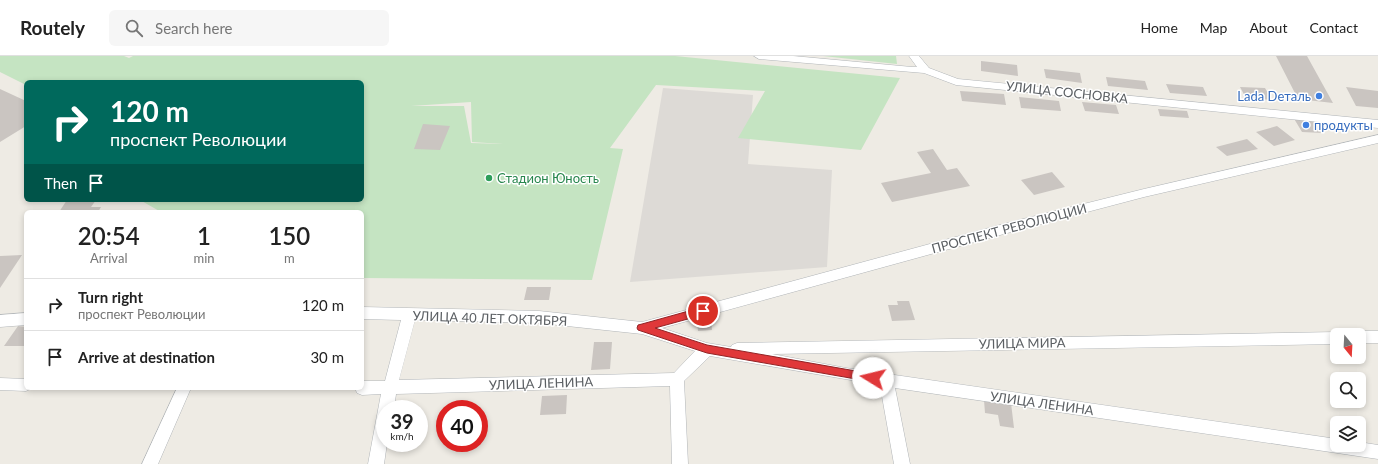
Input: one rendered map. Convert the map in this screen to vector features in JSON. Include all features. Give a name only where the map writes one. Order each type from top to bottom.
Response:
[{"type":"street","name":"УЛИЦА СОСНОВКА","points":[[759,56],[925,70],[956,82],[1378,124]]},
{"type":"street","points":[[914,56],[925,70]]},
{"type":"street","name":"ПРОСПЕКТ РЕВОЛЮЦИИ","points":[[642,328],[996,231],[1144,193],[1378,139]]},
{"type":"street","name":"УЛИЦА 40 ЛЕТ ОКТЯБРЯ","points":[[364,313],[539,317],[642,328]]},
{"type":"street","points":[[388,400],[410,315]]},
{"type":"street","points":[[0,321],[24,319]]},
{"type":"street","name":"УЛИЦА ЛЕНИНА","points":[[642,328],[707,349],[886,380],[1378,452]]},
{"type":"street","points":[[1366,337],[1378,337]]},
{"type":"street","name":"УЛИЦА МИРА","points":[[707,349],[1330,338]]},
{"type":"street","points":[[680,464],[677,379],[707,349]]},
{"type":"street","name":"УЛИЦА ЛЕНИНА","points":[[364,388],[677,379]]},
{"type":"street","points":[[886,380],[902,464]]},
{"type":"street","points":[[0,384],[24,384]]},
{"type":"street","points":[[150,464],[183,390]]},
{"type":"street","points":[[376,464],[378,452]]},
{"type":"shaded area","points":[[663,88],[753,95],[748,164],[832,170],[827,267],[630,282]]},
{"type":"green space","points":[[0,56],[124,56],[129,58],[133,56],[675,56],[900,78],[861,150],[738,138],[765,91],[656,85],[610,148],[623,149],[592,280],[364,278],[364,210],[158,210],[144,202],[364,202],[364,80],[24,80],[24,84],[0,72]],"holes":[[[471,102],[472,142],[503,144],[471,143],[464,106],[411,106]]]},
{"type":"green space","points":[[823,56],[896,56],[897,64]]},
{"type":"building","points":[[1276,56],[1307,56],[1333,103],[1298,99]]},
{"type":"building","points":[[981,61],[1017,65],[1018,76],[981,71]]},
{"type":"building","points":[[1044,69],[1080,73],[1082,83],[1046,78]]},
{"type":"building","points":[[1106,77],[1145,81],[1148,90],[1108,86]]},
{"type":"building","points":[[1166,84],[1203,87],[1207,96],[1170,93]]},
{"type":"building","points":[[1240,87],[1265,88],[1272,100],[1246,98]]},
{"type":"building","points":[[1346,87],[1378,91],[1378,108],[1356,106]]},
{"type":"building","points":[[0,89],[24,100],[24,127],[0,142]]},
{"type":"building","points":[[960,91],[1004,94],[1006,105],[962,101]]},
{"type":"building","points":[[1019,97],[1059,101],[1061,111],[1021,108]]},
{"type":"building","points":[[1082,102],[1116,105],[1119,114],[1085,111]]},
{"type":"building","points":[[1158,109],[1187,111],[1189,118],[1160,116]]},
{"type":"building","points":[[1293,117],[1314,118],[1323,133],[1302,132]]},
{"type":"building","points":[[423,124],[450,126],[440,150],[414,149]]},
{"type":"building","points":[[1277,126],[1295,140],[1274,146],[1256,132]]},
{"type":"building","points":[[1247,139],[1258,149],[1227,156],[1216,147]]},
{"type":"building","points":[[933,149],[947,170],[957,168],[970,186],[892,202],[881,183],[931,173],[917,152]]},
{"type":"building","points":[[1052,172],[1065,187],[1034,195],[1021,180]]},
{"type":"building","points":[[66,202],[95,202],[91,207],[101,207],[99,210],[60,210]]},
{"type":"building","points":[[22,255],[0,288],[0,256]]},
{"type":"building","points":[[527,287],[551,287],[549,300],[524,300]]},
{"type":"building","points":[[897,301],[909,301],[915,320],[892,321],[888,305],[898,305]]},
{"type":"building","points":[[711,319],[712,330],[698,331],[697,320]]},
{"type":"building","points":[[18,326],[24,327],[24,346],[4,346]]},
{"type":"building","points":[[594,342],[612,342],[610,369],[591,370]]},
{"type":"building","points":[[567,395],[566,414],[540,415],[542,396]]},
{"type":"building","points":[[984,400],[1011,403],[1014,428],[1000,426],[998,415],[985,413]]},
{"type":"place","name":"Lada Dеталь","points":[[1319,96]]},
{"type":"place","name":"продукты","points":[[1306,125]]},
{"type":"place","name":"Стадион Юность","points":[[489,178]]},
{"type":"route","points":[[703,311],[642,328],[707,349],[873,378]]}]
